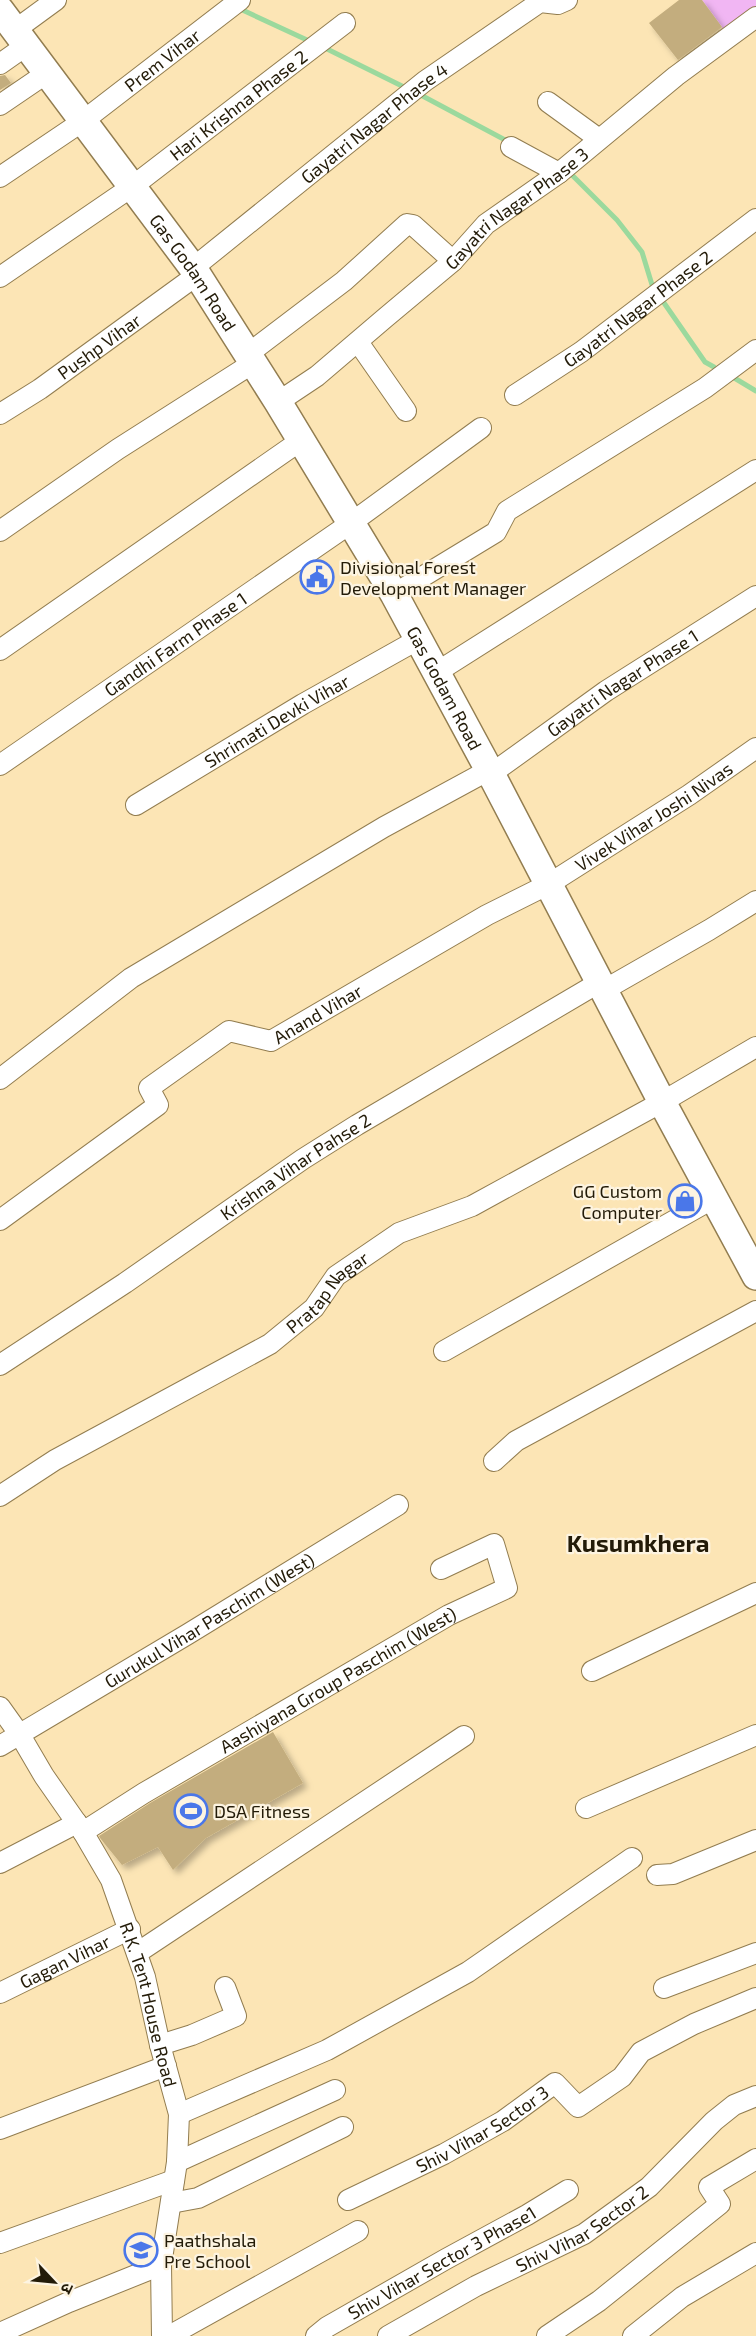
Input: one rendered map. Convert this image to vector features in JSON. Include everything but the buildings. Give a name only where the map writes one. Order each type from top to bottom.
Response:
[{"type":"main road","name":"Gas Godam Road","points":[[14,29],[195,271],[278,402],[394,594],[756,1276]]},
{"type":"street","points":[[0,64],[14,29],[56,0]]},
{"type":"street","name":"Gayatri Nagar Phase 4","points":[[195,271],[425,81],[540,2],[558,4],[567,0]]},
{"type":"street","name":"Prem Vihar","points":[[0,177],[83,121],[235,3]]},
{"type":"street","name":"Gayatri Nagar Phase 3","points":[[278,402],[317,376],[453,261],[486,224],[559,173],[675,76],[756,17]]},
{"type":"street","name":"Hari Krishna Phase 2","points":[[0,277],[133,186],[345,23]]},
{"type":"street","points":[[0,105],[47,73]]},
{"type":"street","points":[[548,102],[599,139]]},
{"type":"street","points":[[511,147],[559,173]]},
{"type":"street","name":"Gayatri Nagar Phase 2","points":[[515,395],[581,352],[756,219]]},
{"type":"street","points":[[0,531],[250,358],[344,281],[407,224],[413,225],[453,261]]},
{"type":"street","name":"Pushp Vihar","points":[[0,414],[40,389],[195,271]]},
{"type":"street","points":[[358,342],[406,411]]},
{"type":"street","points":[[394,594],[496,532],[507,510],[705,388],[756,350]]},
{"type":"street","points":[[351,523],[481,428]]},
{"type":"street","points":[[0,650],[300,441]]},
{"type":"street","points":[[437,672],[756,470]]},
{"type":"street","name":"Gandhi Farm Phase 1","points":[[0,765],[351,523]]},
{"type":"street","name":"Gayatri Nagar Phase 1","points":[[0,1079],[131,978],[384,827],[490,772],[616,685],[756,596]]},
{"type":"street","name":"Shrimati Devki Vihar","points":[[136,805],[303,704],[419,639]]},
{"type":"street","name":"Vivek Vihar Joshi Nivas","points":[[549,884],[689,795],[756,748]]},
{"type":"street","name":"Anand Vihar","points":[[0,1220],[158,1105],[149,1088],[229,1031],[271,1041],[487,915],[549,884]]},
{"type":"street","name":"Krishna Vihar Pahse 2","points":[[0,1365],[125,1283],[303,1159],[602,986],[709,930],[756,901]]},
{"type":"street","name":"Pratap Nagar","points":[[0,1496],[55,1460],[270,1344],[314,1308],[336,1276],[399,1233],[472,1206],[662,1102],[756,1047]]},
{"type":"street","points":[[444,1351],[714,1198]]},
{"type":"street","points":[[494,1461],[516,1441],[756,1311]]},
{"type":"street","name":"Gurukul Vihar Paschim (West)","points":[[0,1746],[398,1505]]},
{"type":"street","name":"Aashiyana Group Paschim (West)","points":[[80,1827],[144,1793],[449,1615],[507,1588],[494,1544],[441,1569]]},
{"type":"street","points":[[592,1671],[756,1593]]},
{"type":"street","name":"R.K. Tent House Road","points":[[0,1707],[80,1827],[111,1880],[145,1977],[160,2045],[179,2114],[175,2171],[161,2265],[162,2336]]},
{"type":"street","points":[[586,1808],[756,1735]]},
{"type":"street","points":[[137,1953],[464,1736]]},
{"type":"street","points":[[0,1863],[80,1827]]},
{"type":"street","points":[[657,1875],[673,1874],[756,1840]]},
{"type":"street","points":[[179,2114],[327,2050],[468,1972],[632,1858]]},
{"type":"street","name":"Gagan Vihar","points":[[0,1993],[130,1929]]},
{"type":"street","points":[[664,1988],[756,1953]]},
{"type":"street","points":[[160,2045],[192,2035],[236,2016],[225,1987]]},
{"type":"street","name":"Shiv Vihar Sector 3","points":[[348,2200],[444,2154],[493,2127],[555,2083],[578,2107],[622,2077],[641,2052],[694,2024],[756,1998]]},
{"type":"street","points":[[0,2129],[166,2066]]},
{"type":"street","points":[[0,2243],[175,2171],[335,2090]]},
{"type":"street","name":"Shiv Vihar Sector 2","points":[[388,2336],[476,2286],[584,2234],[649,2187],[714,2121],[734,2105],[756,2096]]},
{"type":"street","points":[[171,2203],[198,2198],[343,2127]]},
{"type":"street","points":[[547,2336],[599,2301],[720,2204],[709,2187],[756,2159]]},
{"type":"street","name":"Shiv Vihar Sector 3 Phase1","points":[[316,2336],[327,2327],[568,2190]]},
{"type":"street","points":[[169,2336],[357,2232]]},
{"type":"street","points":[[633,2336],[682,2297],[756,2253]]},
{"type":"street","points":[[0,2333],[161,2265]]},
{"type":"shaded area","points":[[702,0],[756,0],[756,11],[726,33]]},
{"type":"waterway","points":[[238,8],[307,40]]},
{"type":"waterway","points":[[323,47],[406,88]]},
{"type":"waterway","points":[[417,93],[509,142]]},
{"type":"waterway","points":[[571,174],[617,220],[642,252],[653,288]]},
{"type":"waterway","points":[[662,300],[705,362],[714,367]]},
{"type":"waterway","points":[[731,376],[756,391]]},
{"type":"place","name":"Divisional Forest Development Manager","points":[[317,577]]},
{"type":"place","name":"GG Custom Computer","points":[[685,1201]]},
{"type":"place","name":"DSA Fitness","points":[[191,1811]]},
{"type":"place","name":"Paathshala Pre School","points":[[141,2250]]},
{"type":"district","name":"Kusumkhera","points":[[638,1542]]}]
